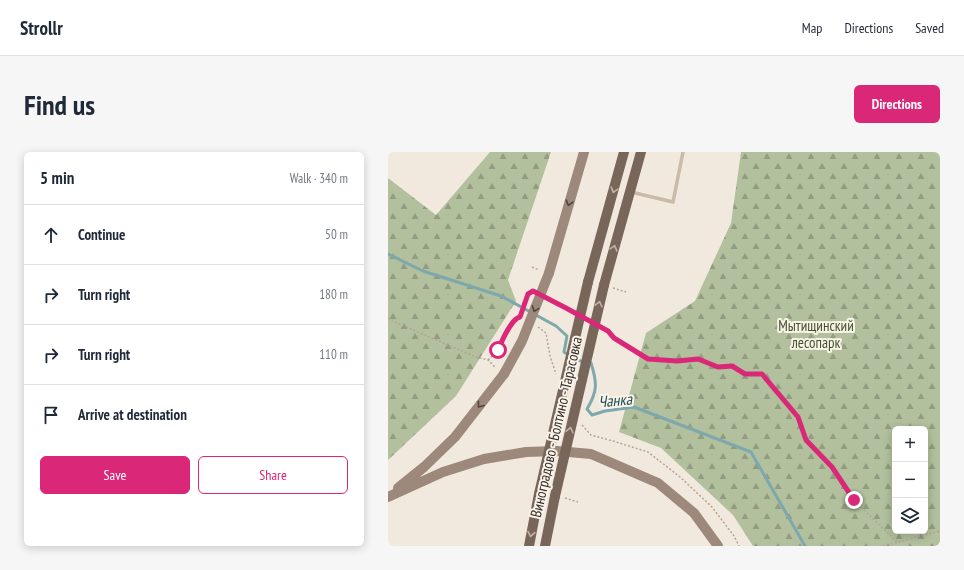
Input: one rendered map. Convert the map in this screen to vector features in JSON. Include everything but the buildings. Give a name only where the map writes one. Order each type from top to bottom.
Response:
[{"type":"main road","points":[[388,496],[424,467],[455,437],[504,374],[522,341],[549,273],[584,152]]},
{"type":"main road","name":"Виноградово - Болтино - Тарасовка","points":[[529,546],[539,494],[588,282],[624,152]]},
{"type":"main road","name":"Виноградово - Болтино - Тарасовка","points":[[545,546],[555,496],[604,286],[641,152]]},
{"type":"main road","points":[[388,496],[443,472],[484,459],[526,452],[557,451],[591,454],[658,483],[694,513],[718,546]]},
{"type":"lane","points":[[630,192],[673,202],[684,152]]},
{"type":"path","points":[[604,286],[626,292]]},
{"type":"path","points":[[488,360],[498,350],[512,323],[520,317],[528,294],[533,291]]},
{"type":"path","points":[[547,298],[573,312]]},
{"type":"path","points":[[520,317],[527,320]]},
{"type":"path","points":[[388,318],[469,354],[488,360],[492,365]]},
{"type":"path","points":[[534,324],[546,333],[550,356],[559,380]]},
{"type":"path","points":[[601,327],[608,331],[614,338],[648,359],[677,361],[698,359],[718,367],[732,366],[745,374],[762,374],[798,417],[806,440],[832,467],[854,500],[897,542]]},
{"type":"path","points":[[581,423],[591,435],[648,452],[680,477],[712,507],[734,536],[739,546]]},
{"type":"path","points":[[555,496],[578,502]]},
{"type":"path","points":[[883,546],[940,530]]},
{"type":"green space","points":[[490,152],[551,152],[508,280],[516,301],[456,396],[388,460],[388,178],[436,215]]},
{"type":"green space","name":"Мытищинский лесопарк","points":[[741,152],[940,152],[940,546],[753,546],[733,515],[661,448],[619,432],[646,333],[695,301],[731,223]]},
{"type":"waterway","name":"Чанка","points":[[388,254],[423,271],[501,296],[556,326],[567,336],[564,352],[576,360],[591,363],[595,381],[595,392],[587,409],[592,415],[605,411],[634,407],[751,452],[805,546]]},
{"type":"route","points":[[498,350],[512,323],[520,317],[528,294],[533,291],[608,331],[614,338],[648,359],[677,361],[698,359],[718,367],[732,366],[745,374],[762,374],[798,417],[806,440],[832,467],[854,500]]}]
